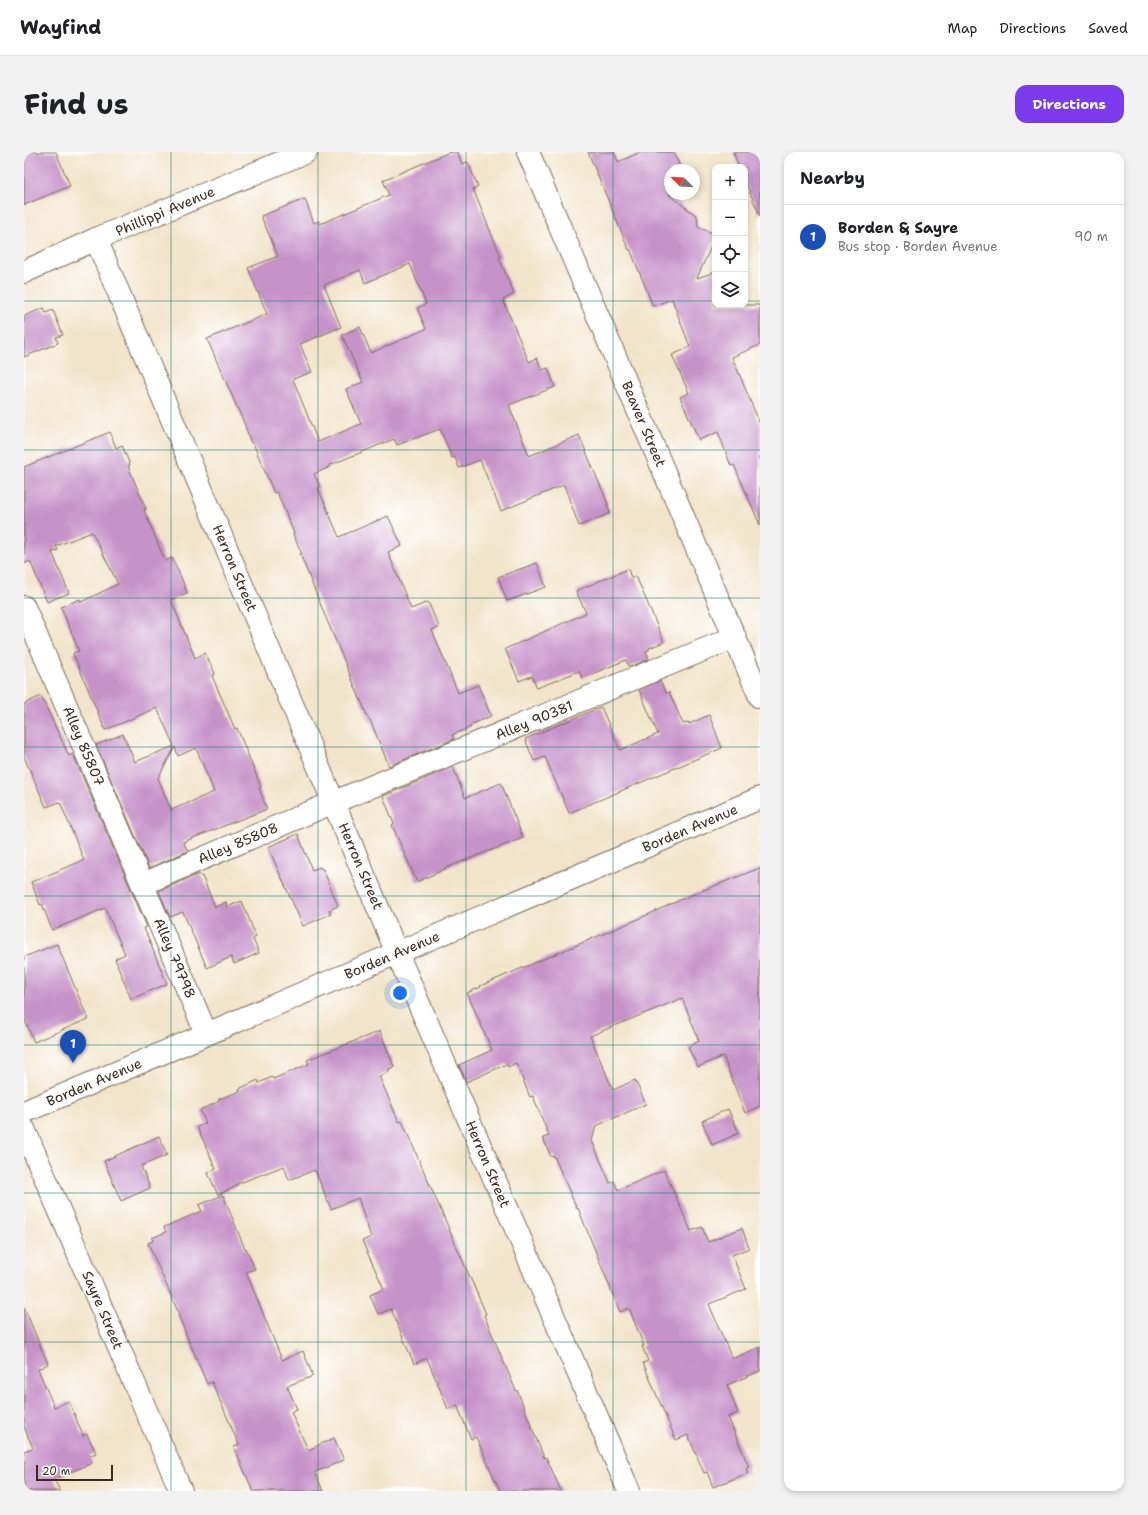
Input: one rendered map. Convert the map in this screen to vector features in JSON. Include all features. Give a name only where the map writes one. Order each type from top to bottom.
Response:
[{"type":"street","name":"Phillippi Avenue","points":[[24,272],[96,239],[306,152]]},
{"type":"street","name":"Beaver Street","points":[[528,152],[760,697]]},
{"type":"street","name":"Herron Street","points":[[96,239],[397,953],[629,1491]]},
{"type":"street","name":"Alley 85807","points":[[24,607],[143,884]]},
{"type":"street","name":"Alley 90381","points":[[334,802],[735,637]]},
{"type":"street","name":"Borden Avenue","points":[[24,1112],[206,1033],[760,798]]},
{"type":"street","name":"Alley 85808","points":[[143,884],[334,802]]},
{"type":"street","name":"Alley 79798","points":[[143,884],[206,1033]]},
{"type":"street","name":"Sayre Street","points":[[24,1129],[181,1491]]},
{"type":"building","points":[[24,152],[56,152],[70,186],[24,205]]},
{"type":"building","points":[[450,152],[457,152],[462,164],[468,162],[478,187],[473,189],[501,257],[499,258],[514,294],[503,300],[529,362],[537,358],[542,370],[548,368],[555,387],[509,405],[529,456],[579,435],[608,504],[610,513],[579,526],[564,485],[501,511],[480,460],[459,468],[455,457],[452,458],[440,429],[397,445],[394,439],[330,465],[330,467],[314,474],[320,487],[318,488],[339,537],[388,516],[402,546],[388,552],[411,609],[428,602],[439,627],[432,630],[458,693],[478,685],[491,716],[452,735],[454,739],[389,766],[326,618],[277,492],[274,493],[253,443],[251,443],[244,423],[207,339],[267,314],[248,268],[278,256],[261,216],[305,199],[314,223],[319,221],[320,224],[389,195],[383,180]],"holes":[[[410,264],[426,304],[417,308],[426,329],[371,353],[360,327],[342,335],[363,382],[346,389],[361,424],[318,442],[293,379],[312,372],[300,344],[341,327],[324,285],[360,270],[365,283]]]},
{"type":"building","points":[[588,152],[614,152],[618,162],[641,152],[674,152],[679,164],[664,164],[664,200],[676,200],[697,216],[698,227],[712,233],[712,245],[697,278],[712,273],[712,308],[748,308],[748,305],[760,305],[760,345],[732,357],[760,424],[760,525],[734,465],[731,466],[718,432],[699,440],[680,397],[689,393],[672,355],[690,347],[672,299],[653,306],[630,249],[629,250]]},
{"type":"building","points":[[733,152],[760,152],[760,216],[748,188],[748,164],[738,164]]},
{"type":"building","points":[[44,308],[46,313],[53,310],[63,335],[56,337],[58,343],[24,357],[24,316]]},
{"type":"building","points":[[110,432],[116,448],[122,445],[130,465],[128,466],[146,509],[144,510],[165,561],[172,558],[187,593],[171,600],[195,658],[205,653],[214,671],[215,674],[212,676],[235,729],[237,728],[261,787],[259,788],[267,809],[183,842],[188,851],[149,868],[96,745],[123,734],[135,762],[174,746],[157,708],[105,730],[73,653],[79,651],[61,607],[80,599],[81,602],[118,584],[92,532],[56,546],[58,550],[52,552],[69,593],[47,602],[30,561],[24,564],[24,467]],"holes":[[[175,747],[178,756],[196,748],[214,792],[171,810],[158,778]]]},
{"type":"building","points":[[537,563],[546,587],[507,601],[498,577]]},
{"type":"building","points":[[628,569],[631,578],[636,576],[664,642],[649,648],[649,650],[646,651],[649,659],[629,667],[626,660],[582,678],[579,671],[537,688],[532,676],[519,681],[505,649],[586,613],[576,591]]},
{"type":"building","points":[[660,681],[666,693],[669,692],[683,724],[689,722],[689,724],[709,715],[722,748],[569,813],[545,757],[534,761],[525,739],[601,707],[620,750],[658,734],[639,690]]},
{"type":"building","points":[[41,696],[69,756],[73,754],[147,927],[144,928],[167,984],[131,999],[115,959],[125,954],[105,908],[52,930],[42,904],[40,905],[31,882],[84,860],[60,802],[46,807],[24,757],[24,704]]},
{"type":"building","points":[[453,767],[465,798],[501,783],[523,838],[453,865],[417,882],[392,825],[394,824],[383,796]]},
{"type":"building","points":[[298,834],[312,870],[320,867],[323,869],[338,906],[329,910],[331,914],[303,926],[268,847]]},
{"type":"building","points":[[760,868],[760,1106],[745,1113],[723,1056],[698,1067],[688,1047],[699,1041],[682,998],[590,1036],[613,1090],[635,1080],[646,1104],[596,1126],[592,1141],[610,1183],[614,1181],[618,1190],[664,1170],[691,1231],[702,1227],[708,1242],[742,1228],[749,1248],[732,1255],[746,1289],[709,1304],[732,1359],[760,1347],[760,1371],[727,1385],[738,1413],[728,1417],[749,1467],[746,1468],[748,1473],[713,1487],[707,1472],[704,1473],[688,1435],[676,1440],[643,1363],[648,1361],[642,1346],[644,1346],[629,1308],[620,1312],[578,1208],[577,1209],[554,1156],[551,1157],[543,1138],[549,1136],[533,1096],[530,1097],[516,1063],[508,1067],[507,1064],[466,1082],[459,1065],[492,1050],[467,993],[481,987],[480,986],[691,895]]},
{"type":"building","points":[[199,874],[202,876],[215,907],[226,902],[227,907],[242,901],[256,937],[253,939],[259,953],[234,964],[231,957],[207,968],[183,912],[170,917],[159,891]]},
{"type":"building","points":[[57,944],[88,1019],[34,1042],[24,1018],[24,957]]},
{"type":"building","points":[[380,1031],[394,1067],[389,1069],[389,1072],[379,1076],[399,1122],[402,1121],[486,1314],[484,1315],[516,1391],[517,1390],[544,1458],[546,1457],[561,1491],[500,1491],[476,1437],[471,1439],[457,1405],[448,1409],[427,1358],[414,1364],[391,1309],[378,1314],[370,1295],[384,1289],[362,1241],[371,1237],[358,1198],[331,1209],[315,1170],[289,1180],[284,1166],[237,1184],[237,1186],[218,1195],[208,1173],[216,1169],[197,1127],[206,1123],[200,1110],[218,1102],[219,1099],[240,1091],[239,1089],[258,1080],[259,1083],[272,1077],[273,1079],[309,1064],[307,1060]]},
{"type":"building","points":[[728,1109],[739,1133],[712,1145],[702,1121]]},
{"type":"building","points":[[159,1136],[167,1155],[141,1166],[150,1188],[121,1201],[104,1161]]},
{"type":"building","points":[[223,1195],[245,1249],[246,1248],[255,1269],[246,1272],[282,1360],[303,1351],[313,1376],[287,1386],[297,1409],[291,1412],[308,1450],[334,1438],[344,1460],[315,1472],[323,1491],[253,1491],[234,1447],[239,1445],[212,1382],[207,1384],[148,1243],[153,1241],[152,1238],[166,1232],[164,1227],[202,1211],[199,1205]]},
{"type":"building","points":[[24,1307],[48,1364],[38,1369],[54,1407],[69,1401],[83,1436],[87,1434],[96,1453],[89,1456],[92,1463],[54,1479],[60,1491],[24,1491],[24,1451],[33,1448],[24,1427]]},
{"type":"place","name":"Borden & Sayre","points":[[73,1063]]}]
